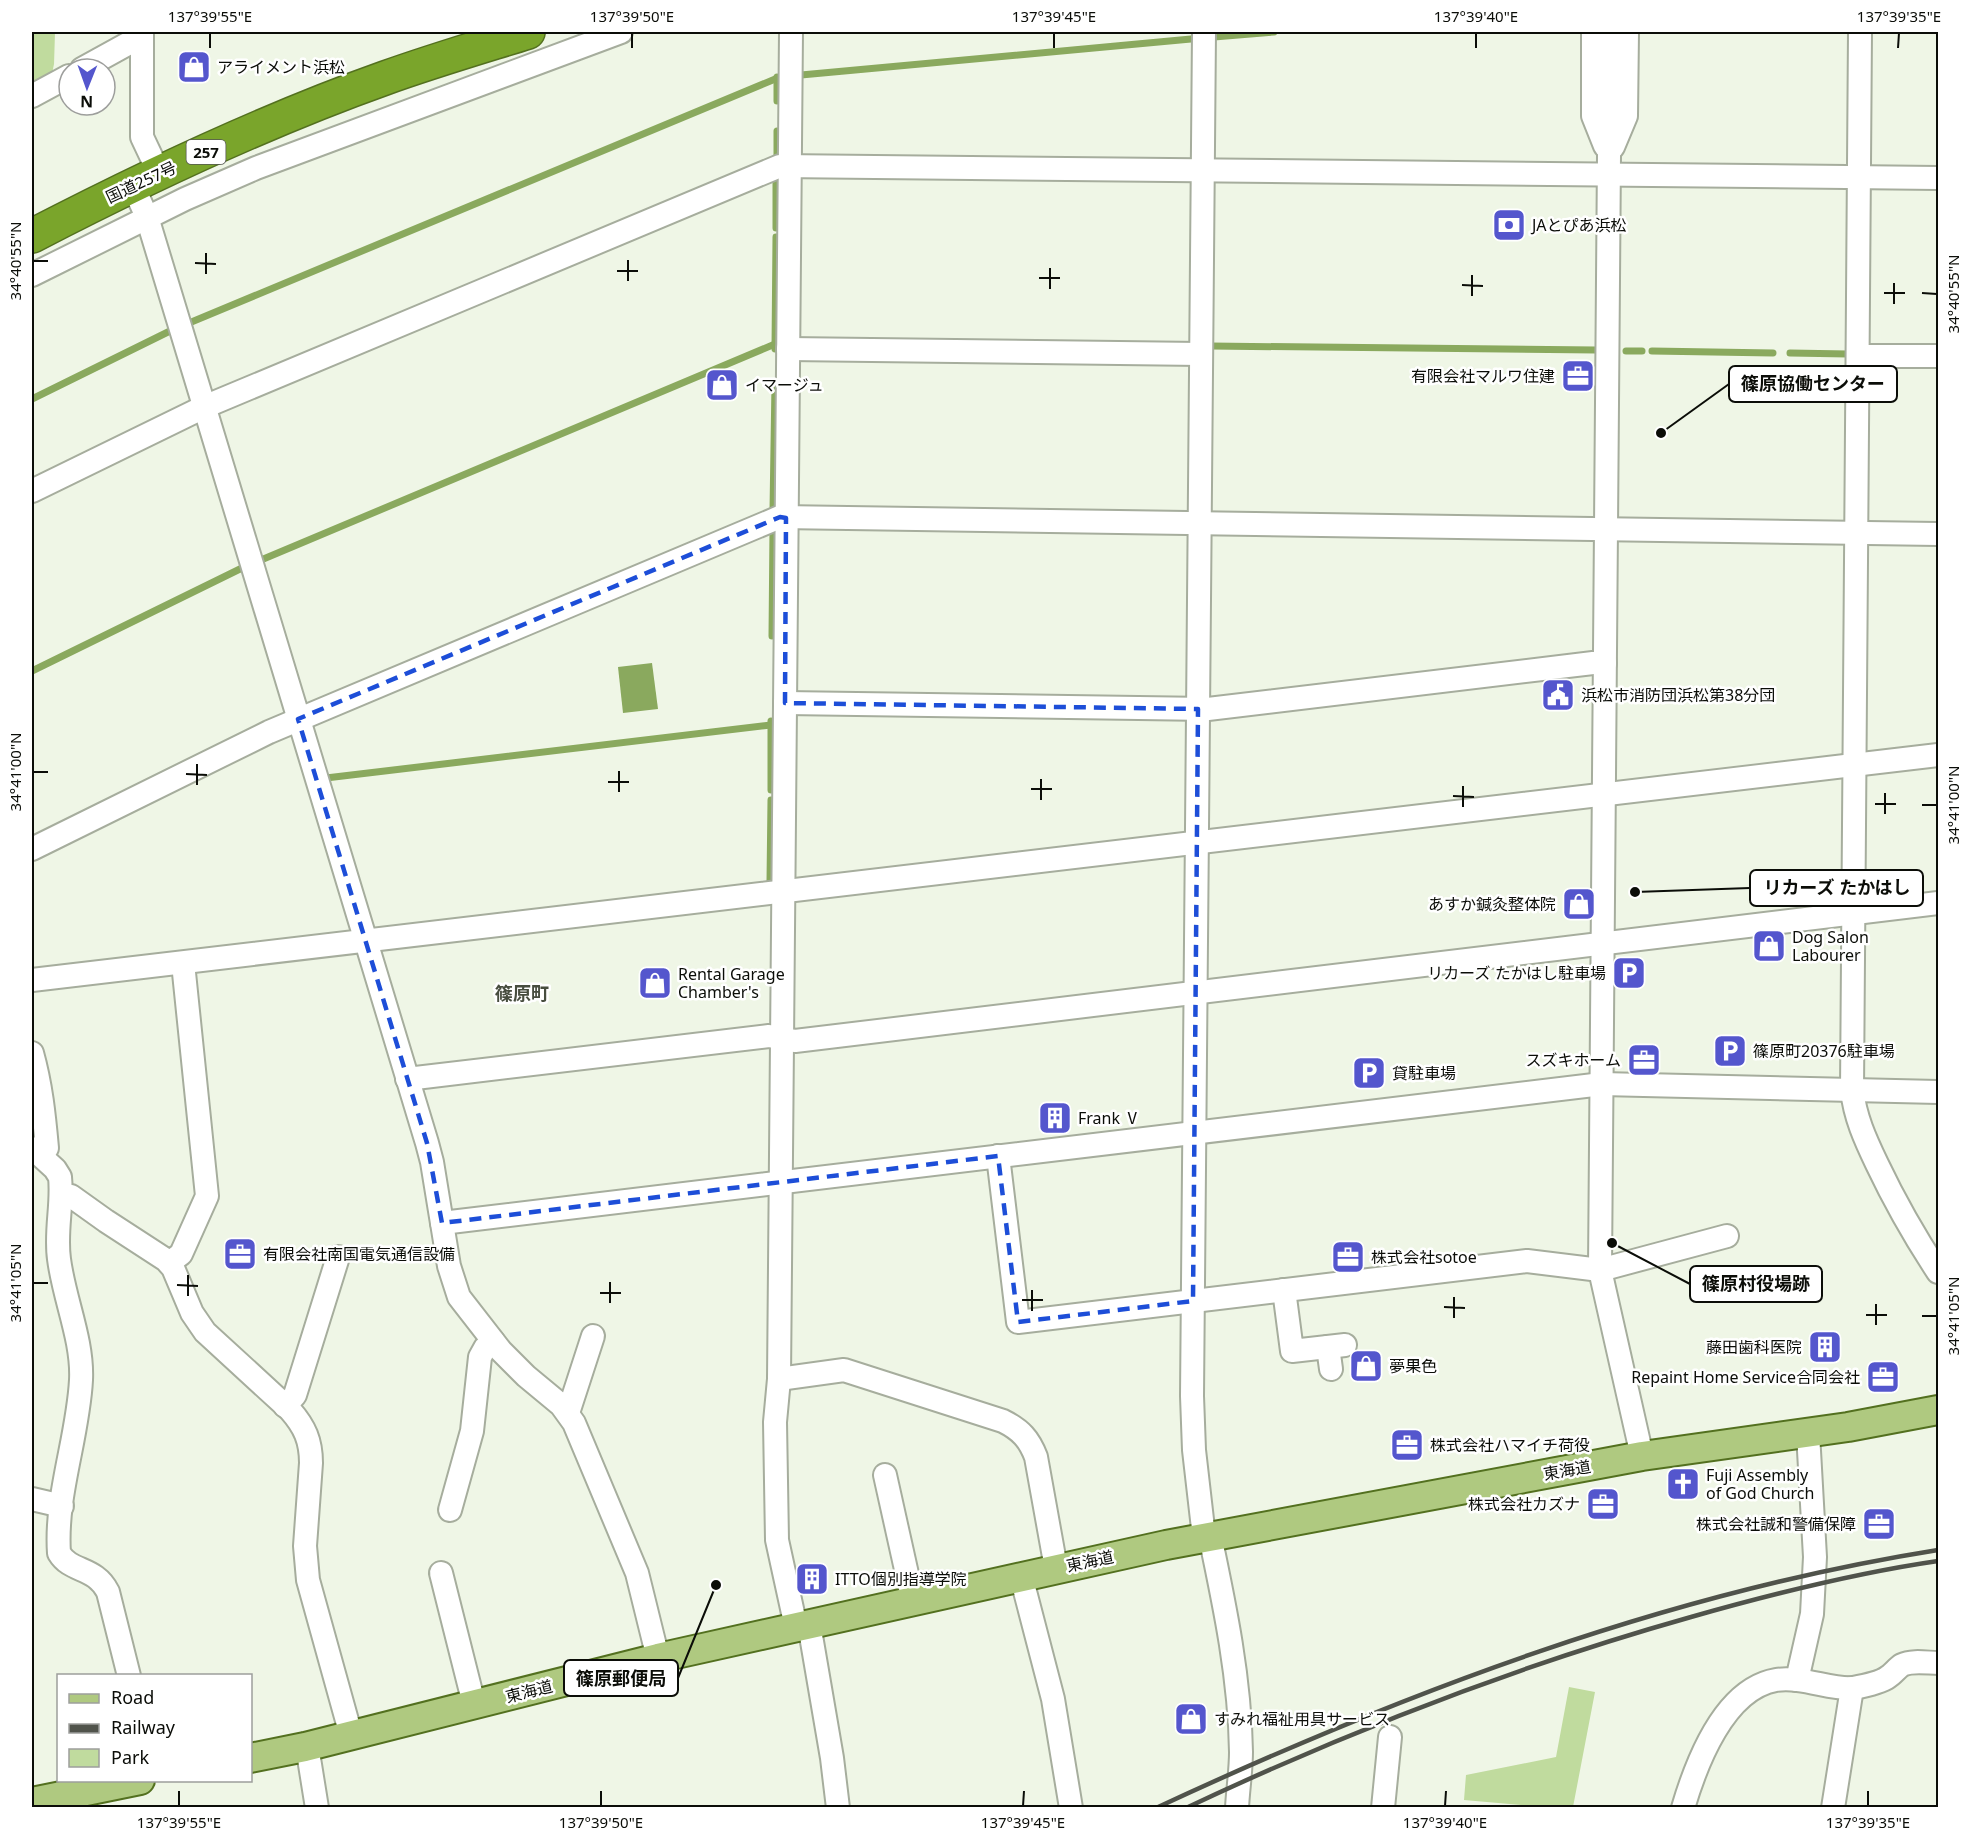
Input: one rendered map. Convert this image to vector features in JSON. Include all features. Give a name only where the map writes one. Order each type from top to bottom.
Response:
[{"type":"highway","name":"国道257号","points":[[385,78],[528,32]]},
{"type":"highway","name":"国道257号","points":[[32,236],[146,180],[254,131],[385,78],[480,33]]},
{"type":"main road","name":"東海道","points":[[252,1758],[307,1746],[658,1658],[1056,1568],[1207,1537],[1642,1456],[1808,1433],[1938,1410]]},
{"type":"main road","points":[[32,1802],[86,1800],[135,1782]]},
{"type":"street","points":[[32,275],[220,183],[292,153],[621,32]]},
{"type":"street","points":[[791,32],[779,1378],[775,1422],[777,1540],[802,1626],[830,1748],[838,1808]]},
{"type":"street","points":[[1204,32],[1192,1396],[1194,1450],[1207,1537],[1228,1626],[1236,1683],[1241,1752],[1237,1808]]},
{"type":"street","points":[[1593,32],[1593,116],[1609,166]]},
{"type":"street","points":[[1610,32],[1600,1270],[1642,1456]]},
{"type":"street","points":[[1609,166],[1626,116],[1627,32]]},
{"type":"street","points":[[1860,32],[1852,1090],[1854,1110],[1861,1129],[1889,1190],[1938,1272]]},
{"type":"street","points":[[104,57],[142,37],[142,137],[147,218],[432,1162],[449,1266],[456,1289],[468,1311],[513,1364],[568,1413],[637,1573],[658,1658]]},
{"type":"street","points":[[32,96],[57,82]]},
{"type":"street","points":[[32,491],[204,407],[780,166],[1203,171],[1609,166],[1859,178],[1938,178]]},
{"type":"street","points":[[788,349],[1201,354]]},
{"type":"street","points":[[1858,356],[1938,356]]},
{"type":"street","points":[[32,849],[269,732],[780,517],[1938,534]]},
{"type":"street","points":[[785,703],[1198,709],[1605,663]]},
{"type":"street","points":[[32,980],[1938,755]]},
{"type":"street","points":[[407,1079],[769,1036],[795,1041],[1938,903]]},
{"type":"street","points":[[169,1263],[180,1254],[207,1196],[183,963]]},
{"type":"street","points":[[32,1053],[44,1107],[47,1148],[36,1152],[60,1177],[59,1261],[81,1366],[81,1390],[62,1506],[58,1553],[62,1559],[90,1572],[104,1584],[128,1674]]},
{"type":"street","points":[[442,1223],[1602,1084],[1938,1092]]},
{"type":"street","points":[[998,1156],[1021,1332],[1193,1301],[1527,1261],[1600,1270],[1727,1236]]},
{"type":"street","points":[[61,1195],[71,1196],[158,1253],[169,1263],[198,1323],[213,1340],[300,1421],[307,1434],[311,1449],[305,1563],[351,1735]]},
{"type":"street","points":[[285,1406],[295,1395],[338,1257]]},
{"type":"street","points":[[1284,1290],[1292,1351],[1336,1346],[1331,1369]]},
{"type":"street","points":[[568,1413],[592,1336]]},
{"type":"street","points":[[446,1499],[472,1431],[480,1358],[485,1348],[493,1341]]},
{"type":"street","points":[[779,1378],[844,1370],[1003,1421],[1018,1429],[1030,1441],[1036,1457],[1056,1568]]},
{"type":"street","points":[[1797,1680],[1812,1614],[1815,1557],[1808,1433]]},
{"type":"street","points":[[885,1475],[913,1600]]},
{"type":"street","points":[[32,1499],[62,1506]]},
{"type":"street","points":[[441,1573],[474,1704]]},
{"type":"street","points":[[1021,1576],[1053,1699],[1071,1808]]},
{"type":"street","points":[[1683,1808],[1699,1760],[1720,1724],[1739,1700],[1756,1687],[1776,1680],[1797,1680],[1852,1688],[1886,1679],[1904,1664],[1938,1663]]},
{"type":"street","points":[[1833,1808],[1852,1688]]},
{"type":"street","points":[[1383,1808],[1390,1737]]},
{"type":"street","points":[[307,1746],[317,1808]]},
{"type":"highlighted area","points":[[780,517],[786,518],[785,703],[1198,709],[1193,1301],[1018,1322],[998,1156],[442,1223],[427,1143],[298,719]]},
{"type":"green space","points":[[32,32],[55,32],[52,74],[32,89]]},
{"type":"green space","points":[[1569,1687],[1595,1692],[1573,1807],[1521,1807],[1521,1805],[1464,1800],[1466,1775],[1556,1757]]},
{"type":"shaded area","points":[[652,663],[658,709],[623,713],[618,667]]},
{"type":"waterway","points":[[1214,37],[1274,32]]},
{"type":"waterway","points":[[801,75],[1191,39]]},
{"type":"waterway","points":[[777,77],[777,101]]},
{"type":"waterway","points":[[189,323],[780,77]]},
{"type":"waterway","points":[[777,131],[777,160]]},
{"type":"waterway","points":[[776,174],[776,228]]},
{"type":"waterway","points":[[775,349],[776,237]]},
{"type":"waterway","points":[[32,399],[170,331]]},
{"type":"waterway","points":[[261,560],[775,344]]},
{"type":"waterway","points":[[1211,346],[1596,350]]},
{"type":"waterway","points":[[1626,351],[1642,351]]},
{"type":"waterway","points":[[1652,351],[1773,353]]},
{"type":"waterway","points":[[1790,353],[1848,354]]},
{"type":"waterway","points":[[773,511],[775,383]]},
{"type":"waterway","points":[[772,636],[773,529]]},
{"type":"waterway","points":[[32,671],[242,568]]},
{"type":"waterway","points":[[771,721],[771,790]]},
{"type":"waterway","points":[[326,778],[771,725]]},
{"type":"waterway","points":[[770,881],[771,800]]},
{"type":"railway","points":[[1156,1808],[1345,1725],[1539,1652],[1637,1620],[1736,1592],[1837,1569],[1938,1550]]},
{"type":"railway","points":[[1186,1808],[1309,1753],[1434,1702],[1562,1657],[1626,1636],[1783,1592],[1938,1561]]},
{"type":"place","name":"アライメント浜松","points":[[194,67]]},
{"type":"place","name":"JAとぴあ浜松","points":[[1509,225]]},
{"type":"place","name":"有限会社マルワ住建","points":[[1578,376]]},
{"type":"place","name":"イマージュ","points":[[722,385]]},
{"type":"place","name":"篠原協働センター","points":[[1661,433]]},
{"type":"place","name":"浜松市消防団浜松第38分団","points":[[1558,695]]},
{"type":"place","name":"リカーズ たかはし","points":[[1635,892]]},
{"type":"place","name":"あすか鍼灸整体院","points":[[1579,904]]},
{"type":"place","name":"Dog Salon Labourer","points":[[1769,946]]},
{"type":"place","name":"リカーズ たかはし駐車場","points":[[1629,973]]},
{"type":"place","name":"Rental Garage Chamber's","points":[[655,983]]},
{"type":"place","name":"篠原町20376駐車場","points":[[1730,1051]]},
{"type":"place","name":"スズキホーム","points":[[1644,1060]]},
{"type":"place","name":"貸駐車場","points":[[1369,1073]]},
{"type":"place","name":"Frank Ⅴ","points":[[1055,1118]]},
{"type":"place","name":"篠原村役場跡","points":[[1612,1243]]},
{"type":"place","name":"有限会社南国電気通信設備","points":[[240,1254]]},
{"type":"place","name":"株式会社sotoe","points":[[1348,1257]]},
{"type":"place","name":"藤田歯科医院","points":[[1825,1347]]},
{"type":"place","name":"夢果色","points":[[1366,1366]]},
{"type":"place","name":"Repaint Home Service合同会社","points":[[1883,1377]]},
{"type":"place","name":"株式会社ハマイチ荷役","points":[[1407,1445]]},
{"type":"place","name":"Fuji Assembly of God Church","points":[[1683,1484]]},
{"type":"place","name":"株式会社カズナ","points":[[1603,1504]]},
{"type":"place","name":"株式会社誠和警備保障","points":[[1879,1524]]},
{"type":"place","name":"ITTO個別指導学院","points":[[812,1579]]},
{"type":"place","name":"篠原郵便局","points":[[716,1585]]},
{"type":"place","name":"すみれ福祉用具サービス","points":[[1191,1719]]},
{"type":"district","name":"篠原町","points":[[522,993]]}]
